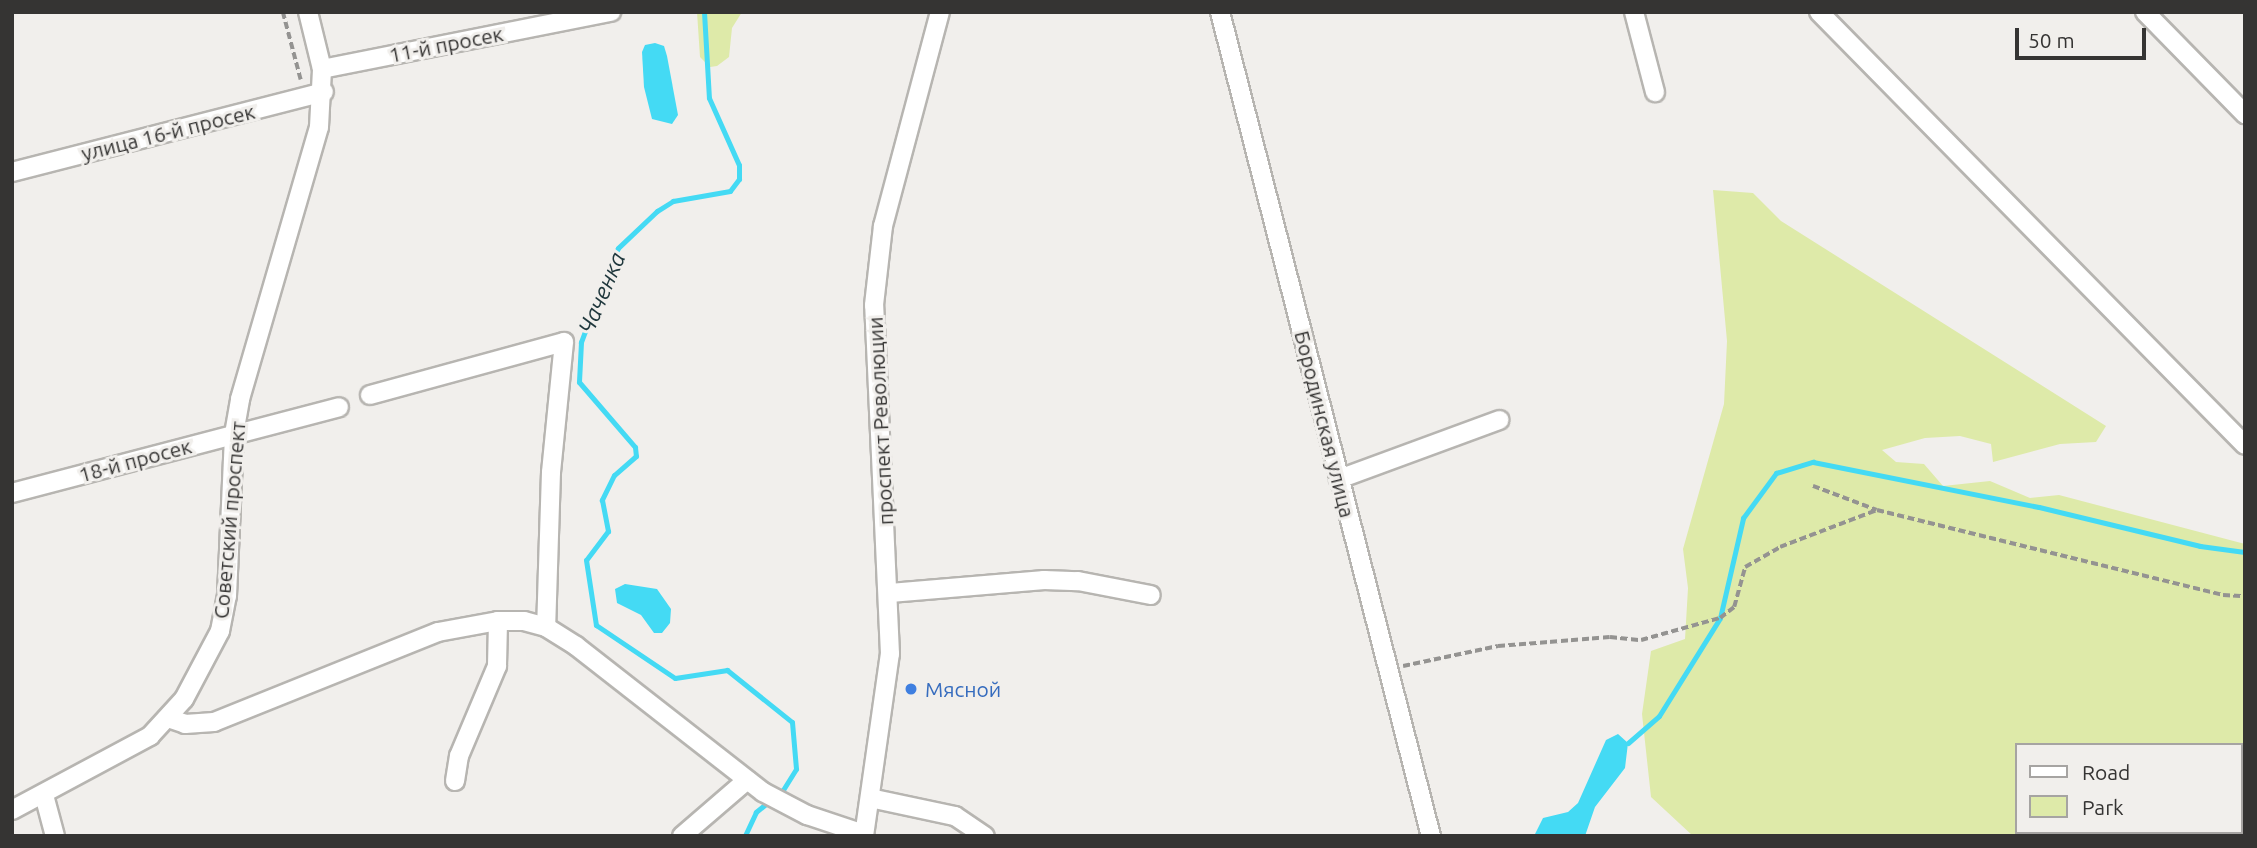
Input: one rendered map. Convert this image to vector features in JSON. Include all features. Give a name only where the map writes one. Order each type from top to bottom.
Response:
[{"type":"street","name":"Советский проспект","points":[[12,810],[128,750],[168,718],[207,662],[220,631],[227,596],[234,434],[256,339],[319,127],[324,92],[322,69],[308,12]]},
{"type":"street","name":"11-й просек","points":[[322,69],[611,12]]},
{"type":"street","name":"проспект Революции","points":[[864,835],[890,654],[890,593],[874,305],[883,226],[940,12]]},
{"type":"street","name":"Бородинская улица","points":[[1220,12],[1431,836]]},
{"type":"street","points":[[1634,12],[1655,92]]},
{"type":"street","points":[[1819,12],[2245,445]]},
{"type":"street","points":[[2145,12],[2245,114]]},
{"type":"street","name":"улица 16-й просек","points":[[12,172],[324,92]]},
{"type":"street","points":[[370,395],[564,342],[551,472],[546,626]]},
{"type":"street","name":"18-й просек","points":[[12,493],[339,407]]},
{"type":"street","points":[[1339,479],[1499,420]]},
{"type":"street","points":[[890,593],[1044,580],[1078,581],[1151,595]]},
{"type":"street","points":[[455,780],[459,756],[497,666],[498,621]]},
{"type":"street","points":[[168,718],[185,724],[214,722],[413,640],[498,621],[546,626],[687,728],[763,792],[791,808],[864,835]]},
{"type":"street","points":[[682,836],[747,780]]},
{"type":"street","points":[[44,795],[55,836]]},
{"type":"street","points":[[870,798],[955,816],[985,836]]},
{"type":"path","points":[[283,12],[302,83],[289,86]]},
{"type":"path","points":[[1812,486],[1877,510],[2223,595],[2245,596]]},
{"type":"path","points":[[1388,670],[1470,649],[1610,637],[1641,640],[1720,618],[1734,607],[1745,567],[1780,547],[1877,510]]},
{"type":"green space","points":[[697,12],[742,12],[732,28],[729,57],[717,66],[710,67],[700,57]]},
{"type":"green space","points":[[1713,190],[1753,193],[1781,221],[2106,426],[2096,442],[2060,444],[1993,462],[1991,444],[1960,436],[1925,438],[1882,450],[1896,462],[1924,464],[1943,486],[1990,481],[2030,498],[2059,495],[2245,544],[2245,836],[1693,836],[1651,797],[1642,714],[1651,651],[1685,639],[1688,588],[1683,549],[1724,404],[1727,341]]},
{"type":"water","points":[[655,43],[664,46],[667,56],[678,115],[672,124],[652,119],[644,87],[642,52],[645,45]]},
{"type":"water","points":[[625,584],[657,589],[671,609],[670,623],[662,633],[654,633],[641,615],[617,603],[615,589]]},
{"type":"water","points":[[1618,734],[1628,743],[1625,768],[1595,807],[1585,836],[1534,836],[1543,818],[1568,812],[1578,803],[1606,740]]},
{"type":"waterway","name":"Чаченка","points":[[704,12],[709,98],[739,165],[739,179],[730,191],[673,201],[657,211],[618,248],[607,272],[581,342],[579,382],[635,447],[636,456],[614,475],[602,500],[608,531],[586,560],[596,625],[675,678],[727,670],[792,722],[796,769],[783,790],[756,812],[745,836]]},
{"type":"waterway","points":[[1628,743],[1659,716],[1720,618],[1743,518],[1776,473],[1813,462],[2039,507],[2200,546],[2245,552]]},
{"type":"place","name":"Мясной","points":[[911,689]]}]
